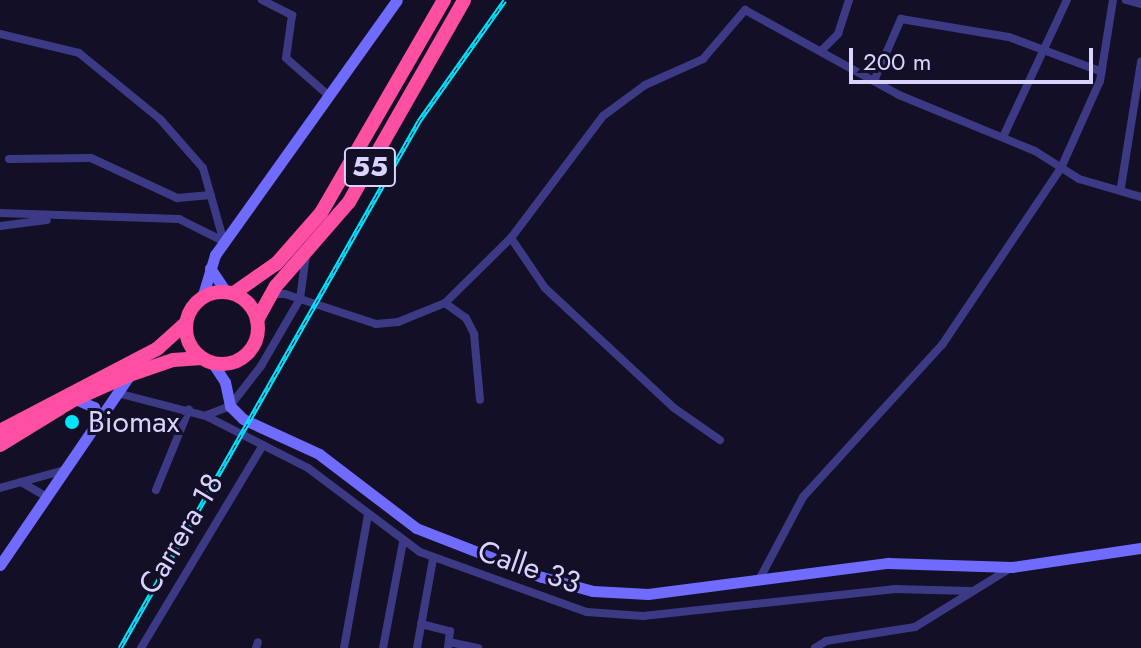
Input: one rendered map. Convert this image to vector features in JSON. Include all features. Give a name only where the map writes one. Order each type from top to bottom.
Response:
[{"type":"highway","name":"55","points":[[202,298],[230,292],[277,263],[321,213],[444,0]]},
{"type":"highway","name":"55","points":[[0,445],[75,399],[129,375],[173,360],[234,362],[246,354],[257,335],[257,320],[271,294],[349,202],[464,0]]},
{"type":"highway","points":[[230,292],[249,304],[257,320]]},
{"type":"highway","points":[[0,431],[157,349],[186,323],[202,298]]},
{"type":"highway","points":[[186,323],[191,346],[207,360]]},
{"type":"main road","points":[[202,298],[210,268],[224,242],[397,0]]},
{"type":"main road","points":[[210,268],[230,292]]},
{"type":"main road","points":[[207,360],[225,382],[230,406],[248,422],[319,454],[416,528],[542,577],[619,595],[888,563],[1012,567],[1141,548]]},
{"type":"main road","points":[[0,565],[129,375]]},
{"type":"main road","points":[[75,399],[94,407],[99,420]]},
{"type":"street","points":[[262,0],[292,15],[286,58],[328,95]]},
{"type":"street","points":[[822,50],[838,34],[849,0]]},
{"type":"street","points":[[1003,137],[1067,0]]},
{"type":"street","points":[[760,578],[816,479],[942,345],[1061,168],[1102,72],[1113,0]]},
{"type":"street","points":[[1126,0],[1141,4]]},
{"type":"street","points":[[271,294],[300,299],[376,324],[398,322],[445,303],[511,238],[613,106],[703,59],[742,12],[749,10],[874,81],[1003,137],[1079,179],[1121,187],[1141,197]]},
{"type":"street","points":[[874,81],[901,19],[974,29],[1044,48],[1102,72]]},
{"type":"street","points":[[0,34],[66,49],[94,63],[194,155],[211,195],[224,242]]},
{"type":"street","points":[[1121,187],[1141,62]]},
{"type":"street","points":[[9,159],[91,158],[177,198],[211,195]]},
{"type":"street","points":[[0,213],[179,219],[224,242]]},
{"type":"street","points":[[0,226],[64,215]]},
{"type":"street","points":[[511,238],[545,288],[674,408],[720,440]]},
{"type":"street","points":[[206,416],[230,406],[300,299],[306,254]]},
{"type":"street","points":[[445,303],[466,318],[474,334],[480,400]]},
{"type":"street","name":"Calle 33","points":[[117,393],[189,409],[308,468],[403,542],[433,559],[535,596],[618,616],[894,589],[970,591]]},
{"type":"street","points":[[156,490],[189,409]]},
{"type":"street","name":"Carrera 18","points":[[141,648],[263,445]]},
{"type":"street","points":[[0,488],[66,470]]},
{"type":"street","points":[[21,482],[47,497]]},
{"type":"street","points":[[344,648],[368,514]]},
{"type":"street","points":[[383,648],[403,542]]},
{"type":"street","points":[[417,648],[433,559]]},
{"type":"street","points":[[815,648],[826,641],[915,627],[1012,567]]},
{"type":"street","points":[[421,624],[450,631],[448,645],[478,648]]},
{"type":"railway","points":[[120,648],[419,121],[505,0]]},
{"type":"place","name":"Biomax","points":[[72,422]]}]
